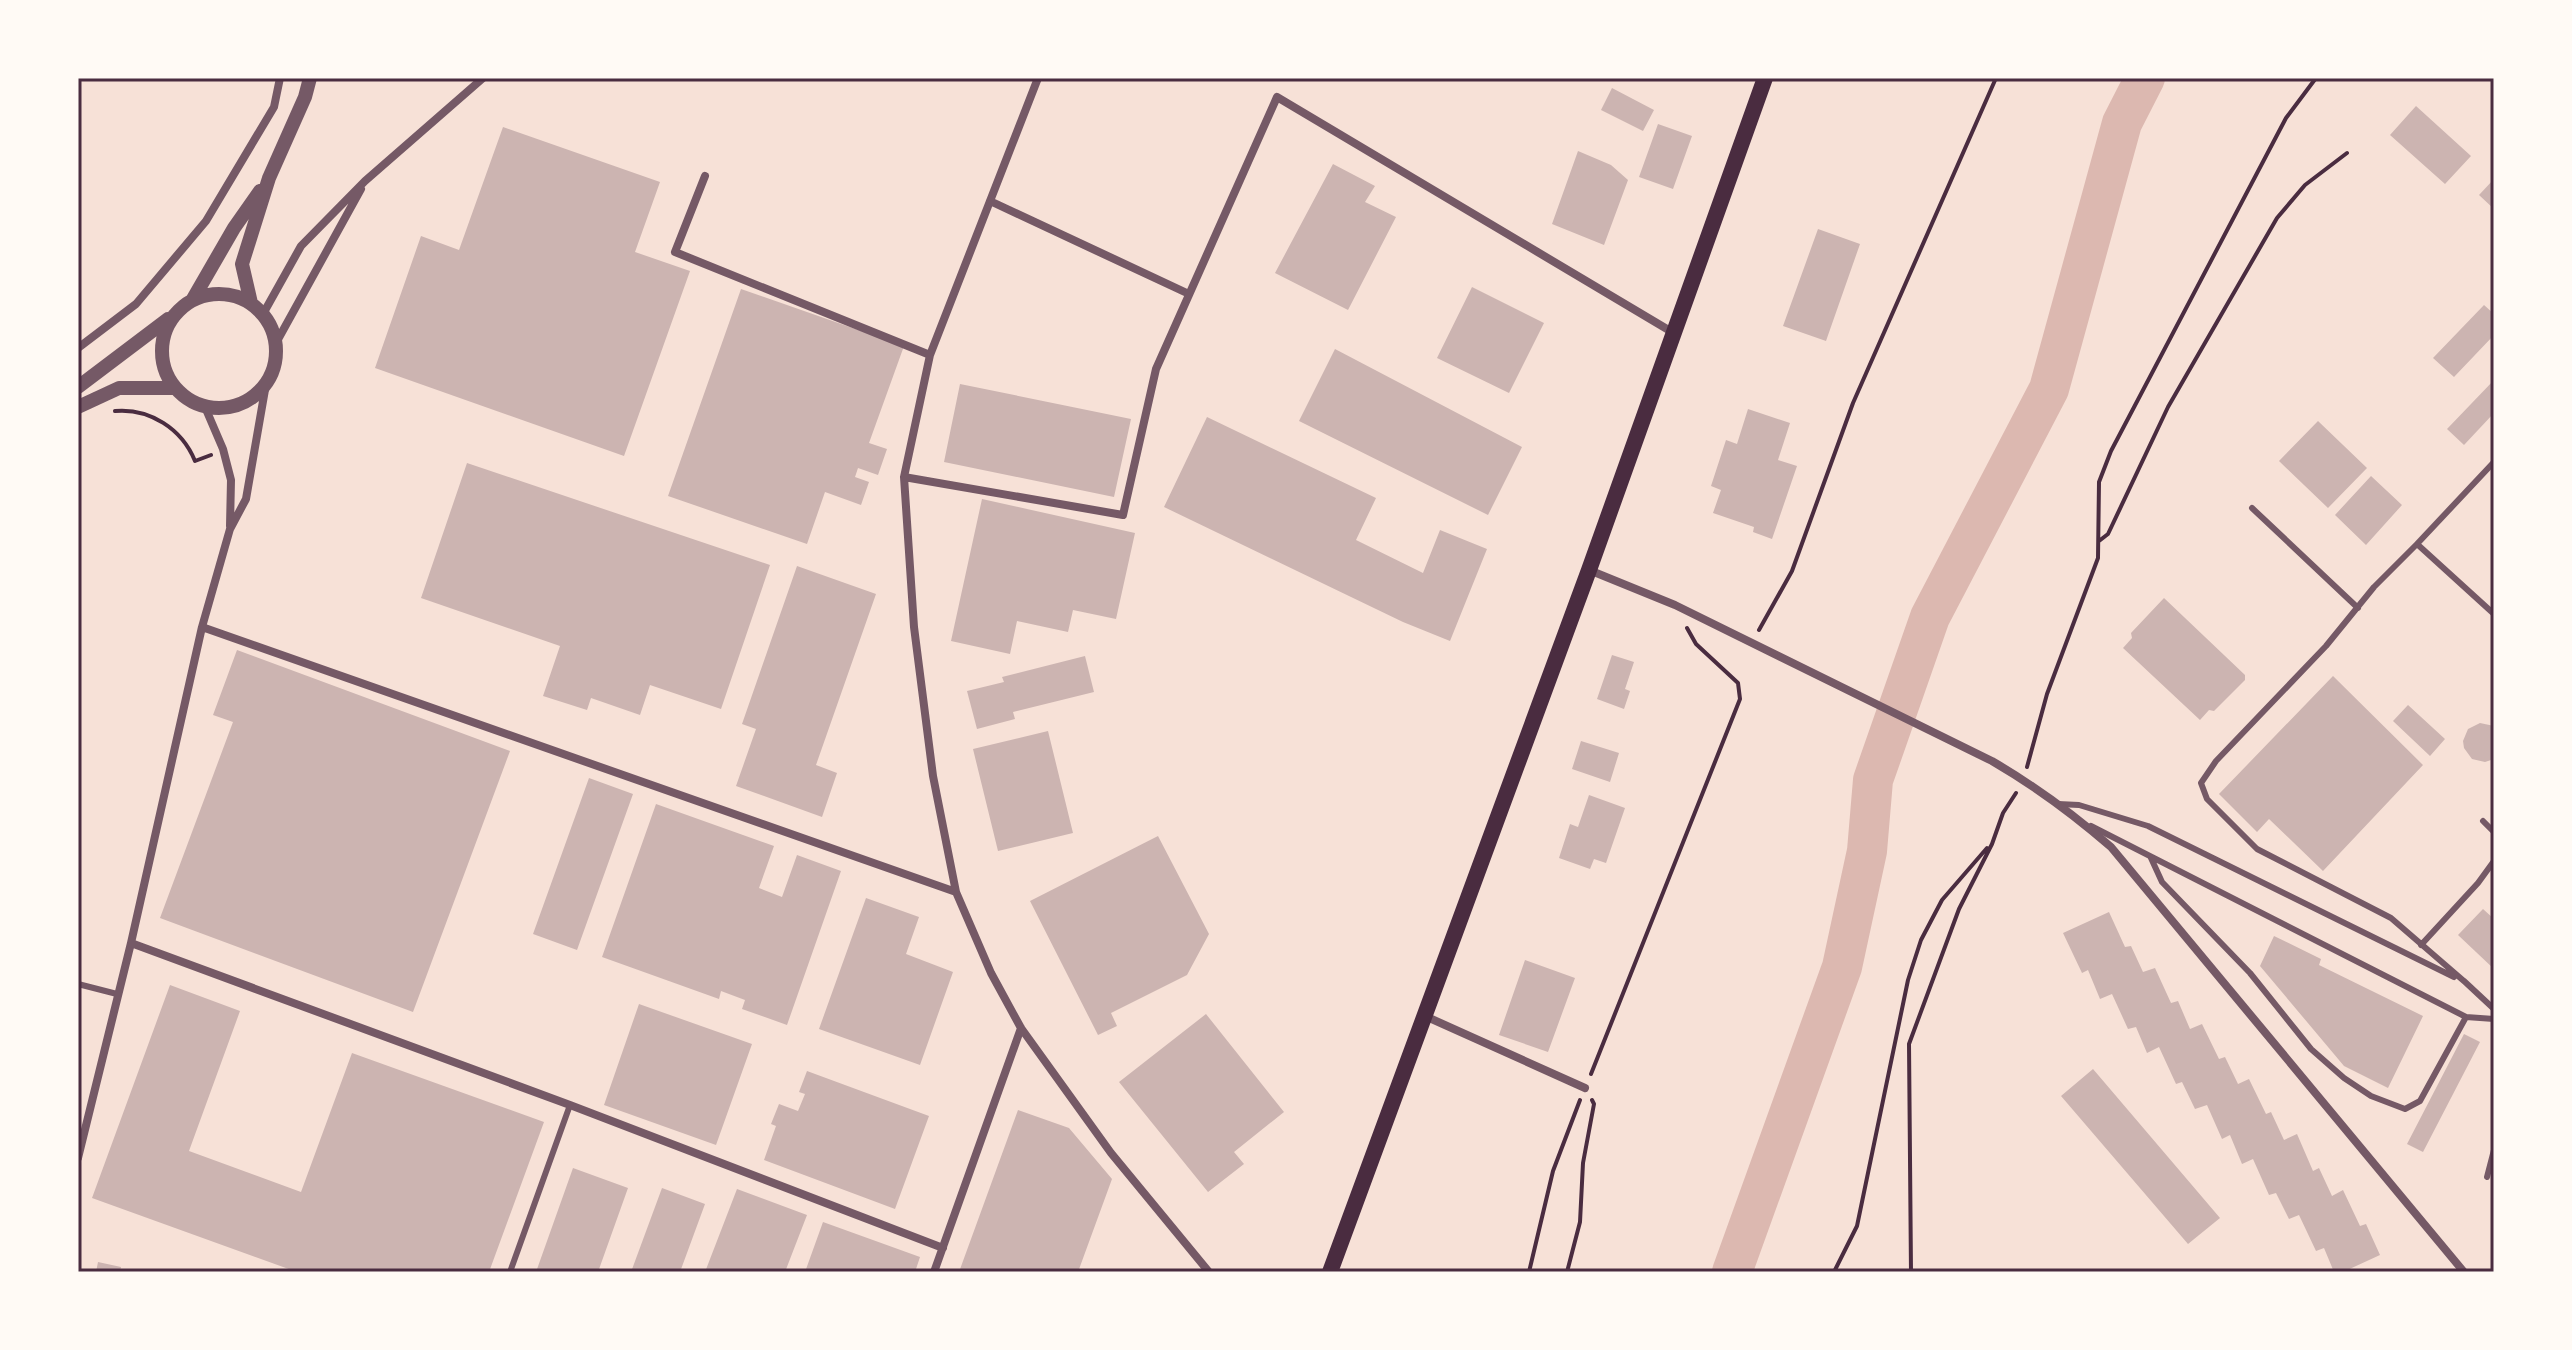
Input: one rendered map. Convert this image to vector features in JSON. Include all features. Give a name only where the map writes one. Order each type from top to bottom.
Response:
[{"type":"main road","points":[[1330,1272],[1589,570],[1765,78]]},
{"type":"street","points":[[78,348],[136,304],[206,221],[274,107],[280,78]]},
{"type":"street","points":[[251,303],[242,264],[269,178],[305,97],[310,78]]},
{"type":"street","points":[[263,314],[301,246],[365,181],[483,78]]},
{"type":"street","points":[[1038,78],[930,355],[904,477],[914,627],[933,776],[956,892],[991,973],[1021,1028],[1111,1153],[1209,1272]]},
{"type":"street","points":[[904,477],[1123,515],[1156,369],[1277,97],[1672,332]]},
{"type":"street","points":[[705,176],[675,252],[930,355]]},
{"type":"street","points":[[78,387],[193,299],[234,228],[269,178]]},
{"type":"street","points":[[276,343],[365,181]]},
{"type":"street","points":[[990,201],[1189,294]]},
{"type":"street","points":[[78,1158],[131,943],[202,627],[230,529],[246,499],[266,384],[276,357],[271,328],[263,314],[251,303],[223,293],[193,299]]},
{"type":"street","points":[[172,317],[163,334],[161,353],[164,372],[174,388],[188,400],[205,407],[222,409],[254,397],[266,384]]},
{"type":"street","points":[[78,407],[119,388],[174,388]]},
{"type":"street","points":[[205,407],[223,449],[231,480],[230,529]]},
{"type":"street","points":[[1589,570],[1675,605],[1992,761],[2025,780],[2081,821],[2111,847],[2464,1272]]},
{"type":"street","points":[[202,627],[956,892]]},
{"type":"street","points":[[131,943],[570,1105],[943,1248]]},
{"type":"street","points":[[1424,1015],[1585,1088]]},
{"type":"street","points":[[934,1272],[1021,1028]]},
{"type":"lane","points":[[2494,462],[2374,587],[2326,646],[2216,761],[2201,783],[2207,799],[2257,849],[2391,918],[2494,1009]]},
{"type":"lane","points":[[2252,508],[2358,608]]},
{"type":"lane","points":[[2417,544],[2494,614]]},
{"type":"lane","points":[[2058,804],[2079,805],[2148,826],[2465,982]]},
{"type":"lane","points":[[2081,821],[2466,1017],[2494,1019]]},
{"type":"lane","points":[[2483,821],[2494,832]]},
{"type":"lane","points":[[2151,858],[2162,882],[2250,973],[2311,1049],[2344,1078],[2371,1096],[2405,1109],[2420,1101],[2466,1017]]},
{"type":"lane","points":[[2421,945],[2494,861]]},
{"type":"lane","points":[[78,984],[117,994]]},
{"type":"lane","points":[[510,1272],[570,1105]]},
{"type":"lane","points":[[2487,1177],[2494,1150]]},
{"type":"path","points":[[1752,643],[1792,571],[1853,403],[1996,78]]},
{"type":"path","points":[[1911,1272],[1909,1044],[1959,909],[1992,844],[2003,813],[2025,780],[2047,694],[2098,558],[2099,482],[2111,451],[2286,118],[2316,78]]},
{"type":"path","points":[[2099,541],[2108,534],[2168,407],[2277,218],[2305,185],[2347,153]]},
{"type":"path","points":[[109,411],[122,410],[162,420],[189,445],[195,461],[223,449]]},
{"type":"path","points":[[1529,1272],[1553,1171],[1740,699],[1738,683],[1696,644],[1675,605]]},
{"type":"path","points":[[1834,1272],[1857,1226],[1908,980],[1921,940],[1942,900],[1992,844]]},
{"type":"path","points":[[1567,1272],[1580,1222],[1583,1163],[1594,1104],[1585,1088]]},
{"type":"building","points":[[1612,88],[1654,110],[1643,131],[1601,110]]},
{"type":"building","points":[[2416,106],[2471,156],[2445,184],[2390,135]]},
{"type":"building","points":[[1658,124],[1692,136],[1673,189],[1639,177]]},
{"type":"building","points":[[503,127],[660,182],[635,252],[690,271],[624,456],[375,368],[421,236],[459,250]]},
{"type":"building","points":[[1578,151],[1611,165],[1628,180],[1604,245],[1552,224]]},
{"type":"building","points":[[1333,164],[1375,186],[1365,202],[1396,217],[1348,310],[1275,273]]},
{"type":"building","points":[[2494,179],[2494,209],[2479,195]]},
{"type":"building","points":[[1818,229],[1860,244],[1826,341],[1783,326]]},
{"type":"building","points":[[1472,287],[1544,323],[1509,393],[1437,358]]},
{"type":"building","points":[[741,289],[904,346],[869,443],[887,449],[878,475],[858,468],[855,477],[869,482],[861,505],[825,492],[807,544],[668,496]]},
{"type":"building","points":[[2484,305],[2494,314],[2494,335],[2454,377],[2433,358]]},
{"type":"building","points":[[1335,349],[1522,447],[1488,515],[1299,421]]},
{"type":"building","points":[[2494,380],[2494,413],[2464,445],[2447,429]]},
{"type":"building","points":[[960,384],[1131,419],[1114,497],[944,462]]},
{"type":"building","points":[[1748,409],[1790,423],[1778,460],[1797,466],[1772,539],[1753,532],[1754,527],[1713,513],[1721,490],[1711,486],[1726,440],[1737,444]]},
{"type":"building","points":[[1207,417],[1376,498],[1356,540],[1423,573],[1440,530],[1487,549],[1450,641],[1403,622],[1164,507]]},
{"type":"building","points":[[2318,421],[2367,468],[2328,508],[2279,461]]},
{"type":"building","points":[[467,463],[770,565],[721,709],[650,685],[640,715],[591,698],[587,710],[543,696],[560,646],[421,598]]},
{"type":"building","points":[[2371,476],[2402,505],[2366,545],[2335,515]]},
{"type":"building","points":[[982,499],[1135,533],[1116,619],[1073,610],[1068,632],[1017,621],[1010,654],[951,641]]},
{"type":"building","points":[[797,566],[876,594],[816,765],[837,773],[822,817],[736,786],[756,729],[742,724]]},
{"type":"building","points":[[2164,598],[2245,675],[2245,680],[2214,711],[2209,710],[2200,720],[2123,648],[2132,638],[2131,633]]},
{"type":"building","points":[[237,650],[510,751],[413,1012],[160,918],[233,722],[213,715]]},
{"type":"building","points":[[1612,655],[1634,662],[1625,689],[1630,691],[1624,709],[1597,699]]},
{"type":"building","points":[[1085,656],[1094,692],[1013,712],[1015,719],[977,729],[967,691],[1004,682],[1002,677]]},
{"type":"building","points":[[2333,676],[2423,765],[2323,871],[2269,819],[2257,832],[2219,794]]},
{"type":"building","points":[[2408,705],[2445,739],[2430,756],[2393,721]]},
{"type":"building","points":[[2480,723],[2494,726],[2494,759],[2485,762],[2472,759],[2463,741],[2468,729]]},
{"type":"building","points":[[1048,731],[1073,833],[998,851],[973,749]]},
{"type":"building","points":[[1581,741],[1619,753],[1610,782],[1572,769]]},
{"type":"building","points":[[589,778],[633,794],[577,950],[533,934]]},
{"type":"building","points":[[1589,795],[1625,808],[1606,863],[1594,859],[1590,869],[1559,858],[1570,824],[1578,827]]},
{"type":"building","points":[[656,804],[774,846],[759,888],[782,897],[797,855],[841,871],[787,1025],[742,1009],[745,1000],[721,991],[719,999],[602,957]]},
{"type":"building","points":[[1158,836],[1209,934],[1187,975],[1111,1013],[1117,1026],[1098,1035],[1030,901]]},
{"type":"building","points":[[866,898],[919,917],[906,954],[953,972],[920,1065],[819,1029]]},
{"type":"building","points":[[2483,909],[2494,919],[2494,969],[2458,935]]},
{"type":"building","points":[[2109,912],[2125,947],[2131,946],[2143,972],[2155,968],[2171,1003],[2178,1001],[2190,1029],[2202,1024],[2219,1059],[2225,1057],[2238,1084],[2249,1079],[2266,1114],[2271,1112],[2284,1140],[2297,1134],[2313,1171],[2319,1168],[2332,1196],[2343,1190],[2360,1226],[2366,1224],[2380,1255],[2343,1272],[2334,1272],[2324,1248],[2316,1251],[2299,1215],[2289,1219],[2276,1193],[2269,1195],[2253,1159],[2242,1164],[2230,1135],[2222,1139],[2207,1105],[2195,1109],[2182,1082],[2176,1084],[2159,1047],[2147,1053],[2136,1027],[2128,1029],[2112,994],[2100,999],[2088,970],[2082,973],[2063,933]]},
{"type":"building","points":[[2274,936],[2321,959],[2319,965],[2423,1016],[2388,1088],[2344,1066],[2260,966]]},
{"type":"building","points":[[1525,960],[1575,978],[1548,1052],[1499,1035]]},
{"type":"building","points":[[170,985],[240,1011],[189,1151],[301,1192],[352,1053],[544,1122],[489,1272],[297,1272],[92,1198]]},
{"type":"building","points":[[639,1004],[752,1044],[716,1145],[604,1105]]},
{"type":"building","points":[[1206,1014],[1284,1112],[1234,1152],[1244,1164],[1208,1192],[1119,1082]]},
{"type":"building","points":[[2464,1034],[2480,1042],[2423,1152],[2407,1144]]},
{"type":"building","points":[[2093,1069],[2220,1218],[2188,1244],[2061,1096]]},
{"type":"building","points":[[807,1071],[929,1116],[895,1209],[764,1160],[776,1126],[771,1124],[779,1104],[798,1111],[805,1094],[799,1092]]},
{"type":"building","points":[[1018,1110],[1069,1128],[1112,1179],[1078,1272],[959,1272]]},
{"type":"building","points":[[573,1168],[628,1188],[598,1272],[536,1272]]},
{"type":"building","points":[[662,1188],[705,1204],[680,1272],[631,1272]]},
{"type":"building","points":[[737,1189],[807,1215],[785,1272],[705,1272]]},
{"type":"building","points":[[823,1222],[920,1257],[915,1272],[805,1272]]},
{"type":"building","points":[[98,1262],[121,1267],[120,1272],[96,1272]]},
{"type":"waterway","points":[[1732,1272],[1842,967],[1867,851],[1873,780],[1930,617],[2049,389],[2122,123],[2145,78]]}]
